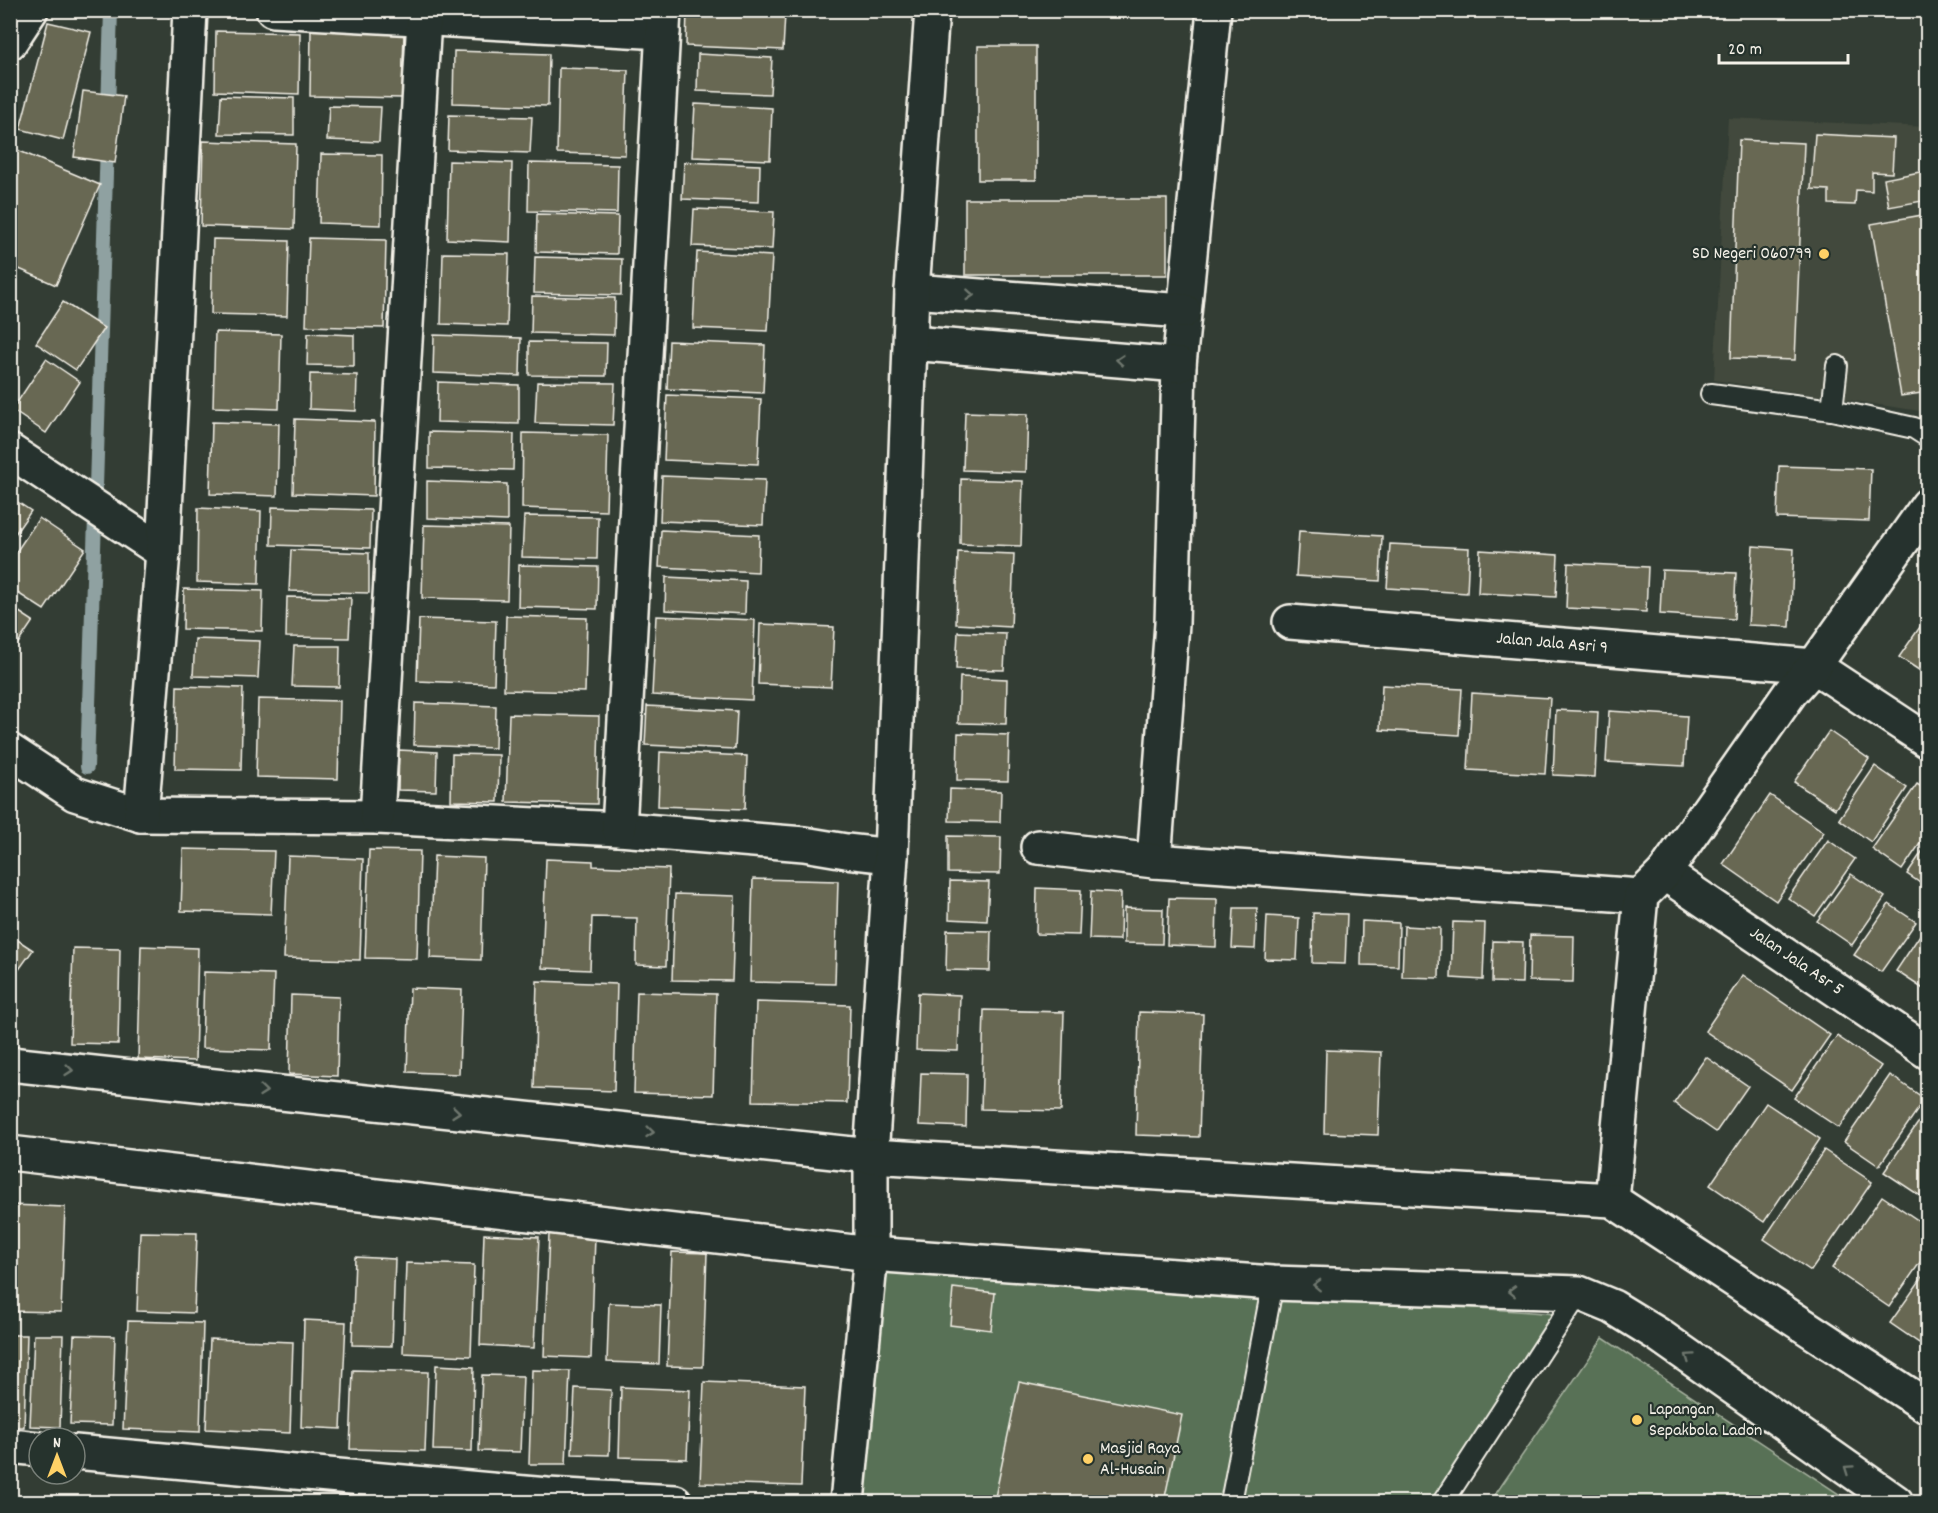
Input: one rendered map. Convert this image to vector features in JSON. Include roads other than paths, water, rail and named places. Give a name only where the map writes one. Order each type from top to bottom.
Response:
[{"type":"street","points":[[10,42],[31,10]]},
{"type":"street","points":[[141,815],[163,552],[190,10]]},
{"type":"street","points":[[273,10],[424,19],[664,21],[619,829]]},
{"type":"street","points":[[847,1503],[871,1254],[871,1156],[891,856],[912,291],[932,10]]},
{"type":"street","points":[[1154,861],[1172,624],[1179,365],[1214,10]]},
{"type":"street","points":[[377,817],[424,19]]},
{"type":"street","points":[[912,291],[1184,310]]},
{"type":"street","points":[[910,343],[1179,365]]},
{"type":"street","points":[[10,451],[163,552]]},
{"type":"street","points":[[1612,1200],[1641,896],[1664,873],[1790,693],[1814,666],[1928,505]]},
{"type":"street","name":"Jalan Jala Asri 9","points":[[1290,622],[1814,666]]},
{"type":"street","points":[[1814,666],[1928,741]]},
{"type":"street","points":[[10,751],[75,794],[141,815],[377,817],[619,829],[804,844],[891,856]]},
{"type":"street","points":[[1038,847],[1154,861],[1641,896]]},
{"type":"street","name":"Jalan Jala Asr 5","points":[[1664,873],[1928,1052]]},
{"type":"street","points":[[10,1064],[871,1156],[1612,1200],[1928,1407]]},
{"type":"street","points":[[10,1153],[871,1254],[1273,1284],[1579,1293],[1613,1307],[1657,1334],[1896,1503]]},
{"type":"street","points":[[10,1446],[27,1448]]},
{"type":"street","points":[[87,1453],[546,1499],[675,1503]]},
{"type":"lane","points":[[1832,410],[1837,366]]},
{"type":"lane","points":[[1711,394],[1832,410],[1914,428],[1928,437]]},
{"type":"lane","points":[[1231,1503],[1273,1284]]},
{"type":"lane","points":[[1443,1503],[1579,1293]]},
{"type":"waterway","points":[[108,112],[111,10]]},
{"type":"waterway","points":[[87,767],[107,143]]},
{"type":"place","name":"SD Negeri 060799","points":[[1824,254]]},
{"type":"place","name":"Lapangan Sepakbola Ladon","points":[[1637,1420]]},
{"type":"place","name":"Masjid Raya Al-Husain","points":[[1088,1459]]}]
